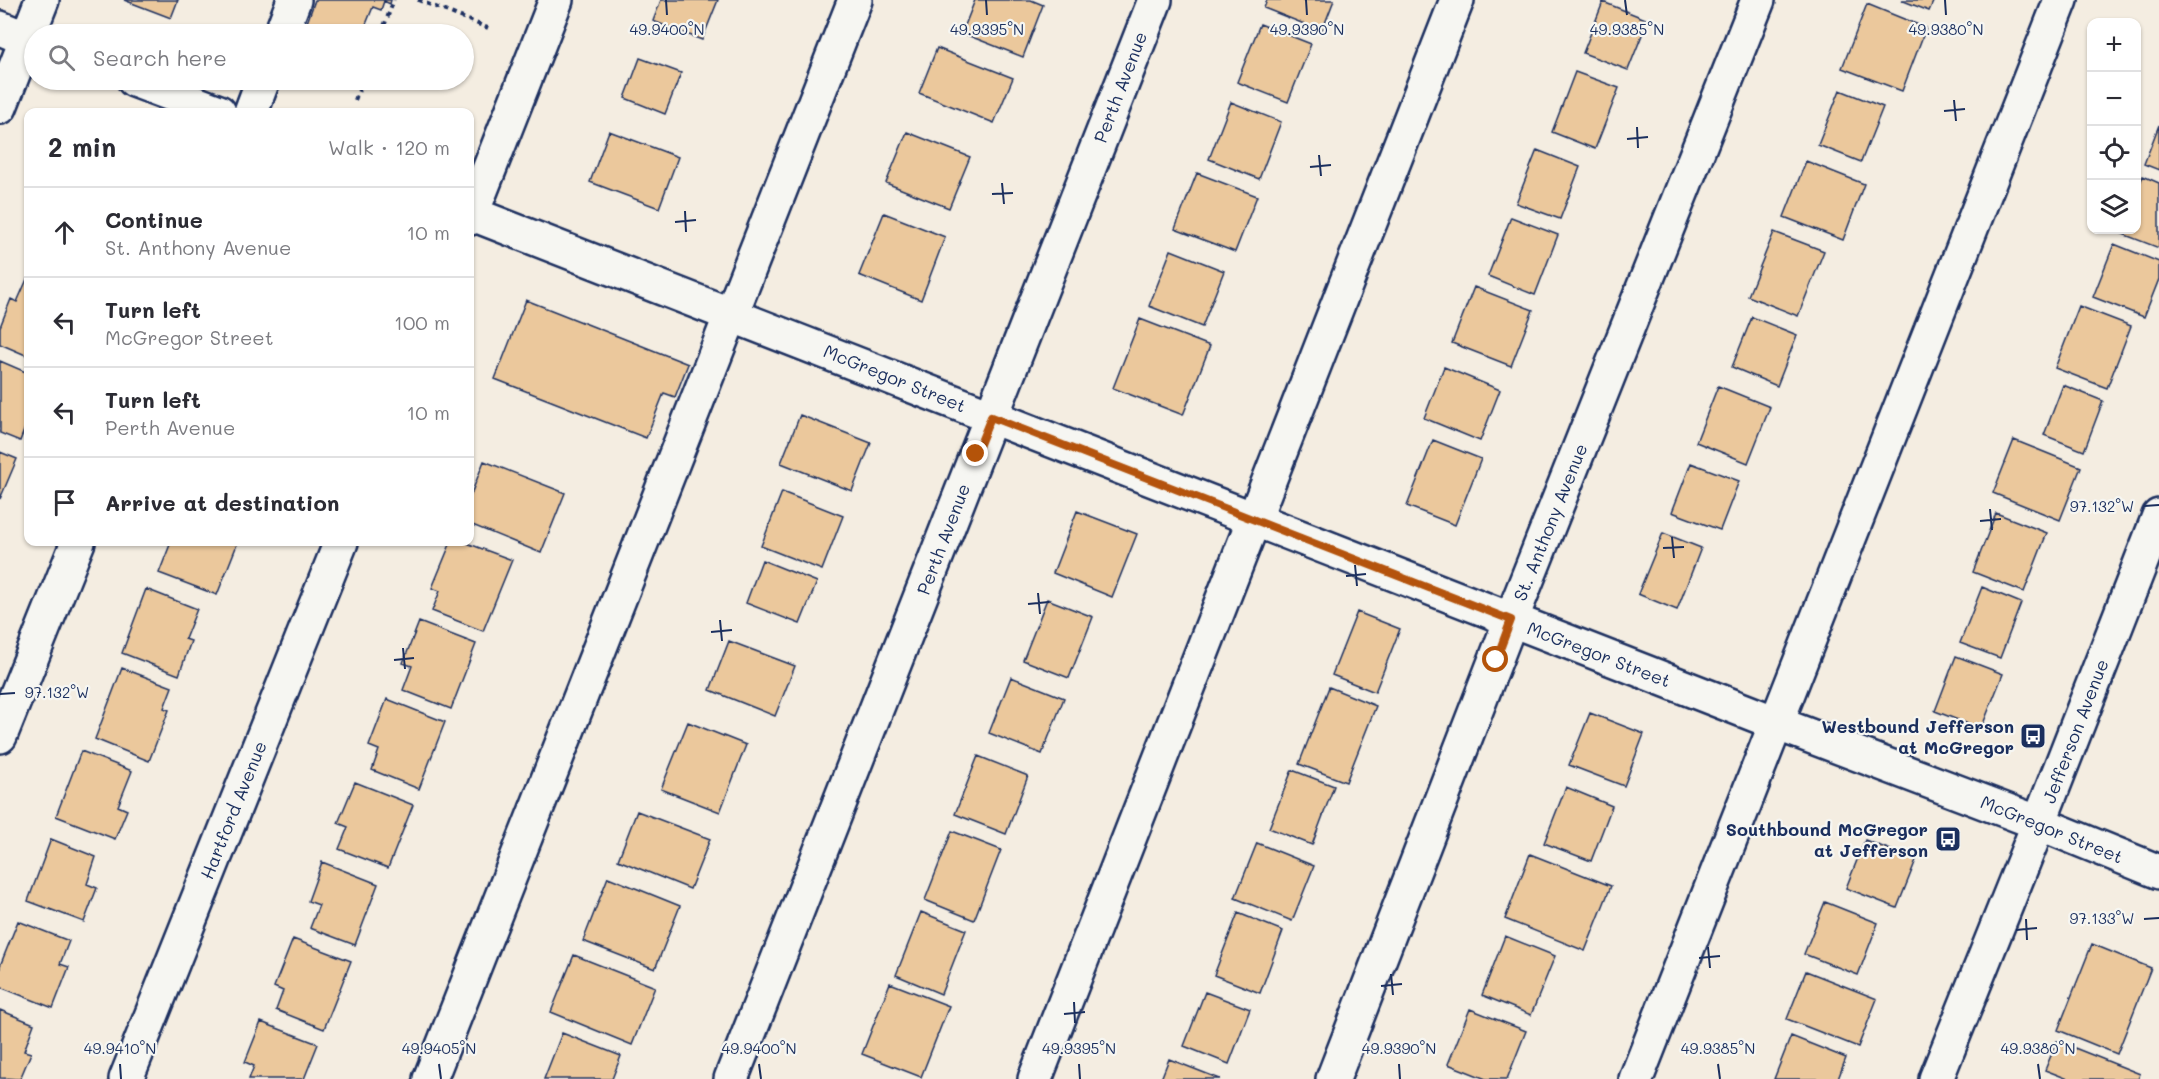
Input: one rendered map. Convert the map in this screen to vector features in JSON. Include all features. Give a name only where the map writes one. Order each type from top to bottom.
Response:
[{"type":"street","points":[[27,24],[42,0]]},
{"type":"street","points":[[285,24],[294,0]]},
{"type":"street","points":[[474,205],[556,0]]},
{"type":"street","points":[[430,1079],[855,0]]},
{"type":"street","name":"Perth Avenue","points":[[731,1079],[1155,0]]},
{"type":"street","points":[[1035,1079],[1457,0]]},
{"type":"street","name":"St. Anthony Avenue","points":[[1333,1079],[1511,620],[1758,0]]},
{"type":"street","points":[[1636,1079],[2061,0]]},
{"type":"street","points":[[0,107],[20,36]]},
{"type":"street","points":[[161,90],[208,108]]},
{"type":"street","points":[[252,108],[259,90]]},
{"type":"street","name":"McGregor Street","points":[[474,217],[731,314],[1511,620],[2039,823],[2159,872]]},
{"type":"street","name":"Jefferson Avenue","points":[[1936,1079],[2159,516]]},
{"type":"street","points":[[0,736],[76,546]]},
{"type":"street","name":"Hartford Avenue","points":[[126,1079],[338,546]]},
{"type":"path","points":[[385,24],[394,0]]},
{"type":"path","points":[[418,0],[488,28]]},
{"type":"path","points":[[355,100],[359,90]]},
{"type":"building","points":[[124,0],[178,0],[171,18]]},
{"type":"building","points":[[315,0],[391,0],[390,4],[384,1],[381,10],[373,7],[366,24],[307,24]]},
{"type":"building","points":[[661,0],[718,0],[702,40],[653,21]]},
{"type":"building","points":[[975,0],[1031,0],[1043,5],[1023,57],[962,33]]},
{"type":"building","points":[[1267,0],[1334,0],[1322,31],[1264,8]]},
{"type":"building","points":[[1901,0],[1934,0],[1929,11]]},
{"type":"building","points":[[1603,2],[1648,20],[1628,70],[1583,53]]},
{"type":"building","points":[[1867,4],[1926,28],[1902,91],[1842,68]]},
{"type":"building","points":[[1260,24],[1311,44],[1288,102],[1237,82]]},
{"type":"building","points":[[937,48],[1013,78],[994,123],[919,93]]},
{"type":"building","points":[[640,58],[681,73],[665,114],[625,98]]},
{"type":"building","points":[[1575,72],[1619,88],[1595,149],[1552,132]]},
{"type":"building","points":[[1840,90],[1883,107],[1861,162],[1818,145]]},
{"type":"building","points":[[1231,102],[1281,122],[1259,179],[1209,159]]},
{"type":"building","points":[[2159,125],[2159,170],[2144,164]]},
{"type":"building","points":[[609,131],[678,157],[659,208],[590,182]]},
{"type":"building","points":[[907,132],[970,157],[949,208],[886,183]]},
{"type":"building","points":[[1537,150],[1580,167],[1560,219],[1516,203]]},
{"type":"building","points":[[1806,161],[1864,184],[1843,240],[1784,217]]},
{"type":"building","points":[[1197,173],[1257,196],[1235,252],[1175,229]]},
{"type":"building","points":[[2143,176],[2159,183],[2159,248],[2123,234],[2141,234],[2141,181]]},
{"type":"building","points":[[884,213],[945,237],[921,300],[859,275]]},
{"type":"building","points":[[1511,217],[1558,235],[1535,295],[1488,276]]},
{"type":"building","points":[[1774,232],[1824,251],[1798,316],[1748,296]]},
{"type":"building","points":[[2114,244],[2159,262],[2159,279],[2144,317],[2093,297]]},
{"type":"building","points":[[1171,250],[1224,271],[1202,327],[1149,306]]},
{"type":"building","points":[[24,286],[24,354],[0,344],[0,327],[11,299],[17,302]]},
{"type":"building","points":[[1474,287],[1533,310],[1511,366],[1452,343]]},
{"type":"building","points":[[526,300],[688,364],[675,397],[664,393],[646,438],[495,379]]},
{"type":"building","points":[[2079,306],[2131,326],[2107,388],[2055,368]]},
{"type":"building","points":[[1752,317],[1797,335],[1777,386],[1732,367]]},
{"type":"building","points":[[1140,319],[1210,346],[1183,415],[1113,388]]},
{"type":"building","points":[[0,361],[24,371],[24,430],[20,441],[0,433]]},
{"type":"building","points":[[1444,367],[1500,390],[1480,441],[1424,418]]},
{"type":"building","points":[[2063,385],[2103,401],[2084,451],[2044,435]]},
{"type":"building","points":[[1718,386],[1770,407],[1748,463],[1696,442]]},
{"type":"building","points":[[800,415],[871,443],[852,491],[781,463]]},
{"type":"building","points":[[1433,440],[1481,459],[1455,525],[1407,506]]},
{"type":"building","points":[[2014,440],[2081,467],[2060,520],[1993,493]]},
{"type":"building","points":[[0,452],[17,459],[0,499]]},
{"type":"building","points":[[484,461],[565,493],[541,553],[474,526],[474,487]]},
{"type":"building","points":[[1691,463],[1739,481],[1720,530],[1672,512]]},
{"type":"building","points":[[782,492],[843,516],[822,570],[761,546]]},
{"type":"building","points":[[1077,511],[1137,534],[1112,597],[1053,573]]},
{"type":"building","points":[[1996,513],[2047,533],[2024,592],[1973,572]]},
{"type":"building","points":[[1663,533],[1701,548],[1677,610],[1638,594]]},
{"type":"building","points":[[169,546],[236,546],[217,595],[159,573]]},
{"type":"building","points":[[449,546],[474,546],[512,560],[483,631],[432,611],[440,591],[432,588]]},
{"type":"building","points":[[762,560],[817,582],[800,624],[746,603]]},
{"type":"building","points":[[1982,587],[2021,603],[2000,658],[1960,643]]},
{"type":"building","points":[[146,589],[197,609],[185,639],[191,641],[179,675],[122,653]]},
{"type":"building","points":[[1047,599],[1093,617],[1069,678],[1023,660]]},
{"type":"building","points":[[1357,612],[1400,629],[1375,692],[1332,675]]},
{"type":"building","points":[[419,622],[476,644],[451,709],[403,690],[412,666],[403,663]]},
{"type":"building","points":[[729,641],[795,666],[775,716],[710,690]]},
{"type":"building","points":[[1956,656],[2003,674],[1981,729],[1935,711]]},
{"type":"building","points":[[122,668],[172,687],[164,708],[169,710],[149,761],[95,739]]},
{"type":"building","points":[[1011,677],[1064,698],[1042,754],[989,733]]},
{"type":"building","points":[[1329,687],[1376,706],[1346,782],[1299,764]]},
{"type":"building","points":[[387,699],[445,722],[419,789],[372,770],[379,750],[369,746]]},
{"type":"building","points":[[1590,713],[1644,734],[1624,786],[1569,765]]},
{"type":"building","points":[[688,722],[746,745],[720,812],[661,789]]},
{"type":"building","points":[[81,751],[132,771],[118,806],[127,810],[115,839],[56,816]]},
{"type":"building","points":[[978,756],[1028,776],[1006,834],[955,814]]},
{"type":"building","points":[[1292,770],[1334,786],[1312,845],[1269,828]]},
{"type":"building","points":[[355,782],[413,805],[388,868],[339,849],[348,827],[338,823]]},
{"type":"building","points":[[1566,787],[1612,806],[1591,861],[1544,843]]},
{"type":"building","points":[[637,811],[710,839],[690,889],[618,860]]},
{"type":"building","points":[[952,831],[1001,850],[974,920],[925,900]]},
{"type":"building","points":[[51,839],[96,857],[87,884],[97,888],[84,922],[28,901]]},
{"type":"building","points":[[1865,840],[1916,860],[1897,908],[1846,888]]},
{"type":"building","points":[[1257,843],[1314,866],[1292,921],[1235,898]]},
{"type":"building","points":[[1530,854],[1611,886],[1585,951],[1505,919]]},
{"type":"building","points":[[322,862],[378,884],[355,945],[310,928],[319,905],[308,901]]},
{"type":"building","points":[[608,877],[680,906],[655,969],[583,941]]},
{"type":"building","points":[[1825,902],[1878,923],[1858,975],[1804,954]]},
{"type":"building","points":[[921,912],[966,930],[941,994],[896,975]]},
{"type":"building","points":[[1238,913],[1283,931],[1260,993],[1214,975]]},
{"type":"building","points":[[18,921],[69,941],[60,964],[69,967],[53,1008],[0,987],[0,966]]},
{"type":"building","points":[[1505,936],[1555,956],[1531,1015],[1482,995]]},
{"type":"building","points":[[293,939],[351,961],[324,1029],[276,1010],[283,991],[274,987]]},
{"type":"building","points":[[2092,944],[2151,968],[2117,1054],[2058,1030]]},
{"type":"building","points":[[574,955],[655,987],[632,1045],[551,1012]]},
{"type":"building","points":[[1806,971],[1877,999],[1858,1047],[1787,1019]]},
{"type":"building","points":[[890,983],[949,1006],[921,1077],[862,1054]]},
{"type":"building","points":[[1205,992],[1250,1009],[1229,1064],[1184,1046]]},
{"type":"building","points":[[1470,1009],[1526,1031],[1507,1079],[1486,1079],[1448,1064]]},
{"type":"building","points":[[0,1010],[34,1024],[24,1051],[31,1053],[20,1079],[0,1078]]},
{"type":"building","points":[[261,1022],[318,1044],[304,1079],[249,1079],[254,1066],[245,1062]]},
{"type":"building","points":[[562,1033],[621,1056],[612,1079],[544,1079]]},
{"type":"building","points":[[1791,1036],[1846,1058],[1838,1079],[1774,1079]]},
{"type":"building","points":[[2057,1041],[2140,1074],[2138,1079],[2068,1079],[2045,1070]]},
{"type":"building","points":[[1169,1059],[1220,1079],[1161,1079]]},
{"type":"place","name":"Westbound Jefferson at McGregor","points":[[2033,736]]},
{"type":"place","name":"Southbound McGregor at Jefferson","points":[[1948,839]]},
{"type":"route","points":[[976,454],[991,417],[1511,620],[1496,660]]}]
